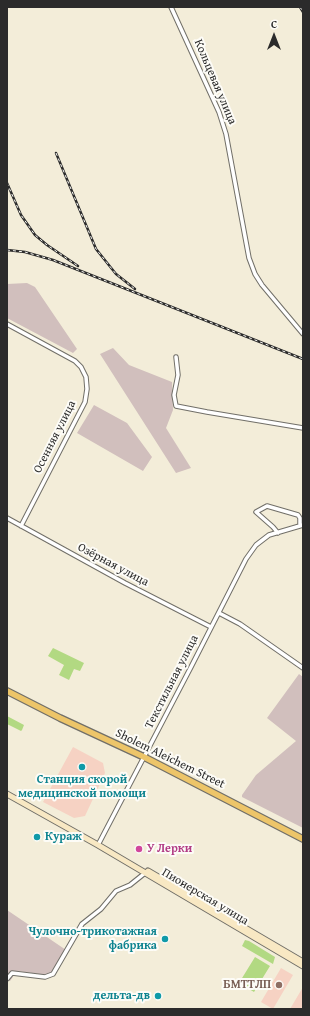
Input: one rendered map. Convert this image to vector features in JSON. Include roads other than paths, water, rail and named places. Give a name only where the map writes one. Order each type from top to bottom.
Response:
[{"type":"main road","name":"Sholem Aleichem Street","points":[[7,691],[60,718],[144,757],[303,839]]},
{"type":"main road","name":"Пионерская улица","points":[[7,794],[303,962]]},
{"type":"main road","name":"Пионерская улица","points":[[283,952],[303,966]]},
{"type":"street","name":"Кольцевая улица","points":[[171,7],[219,112],[226,134],[249,258],[255,274],[262,285],[303,334]]},
{"type":"street","name":"Осенняя улица","points":[[7,324],[75,360],[81,367],[86,378],[87,389],[85,402],[21,526]]},
{"type":"street","points":[[176,357],[178,375],[174,395],[176,406],[303,428]]},
{"type":"street","points":[[278,533],[256,512],[267,506],[298,515],[301,525]]},
{"type":"street","name":"Озёрная улица","points":[[7,518],[125,583],[211,627]]},
{"type":"street","name":"Текстильная улица","points":[[98,845],[246,559],[256,545],[269,535],[301,525]]},
{"type":"street","points":[[218,613],[240,624],[303,668]]},
{"type":"street","points":[[7,980],[12,973],[45,977],[53,974],[82,924],[101,909],[116,891],[130,885],[146,872]]},
{"type":"railway","points":[[300,7],[303,12]]},
{"type":"railway","points":[[56,153],[96,249],[116,274],[135,289]]},
{"type":"railway","points":[[7,183],[21,215],[35,235],[78,266]]},
{"type":"railway","points":[[7,250],[25,252],[53,260],[303,359]]},
{"type":"place","name":"Станция скорой медицинской помощи","points":[[82,767]]},
{"type":"place","name":"Кураж","points":[[37,837]]},
{"type":"place","name":"У Лерки","points":[[139,849]]},
{"type":"place","name":"Чулочно-трикотажная фабрика","points":[[165,939]]},
{"type":"place","name":"БМТТЛП","points":[[279,985]]},
{"type":"place","name":"дельта-дв","points":[[158,996]]}]
